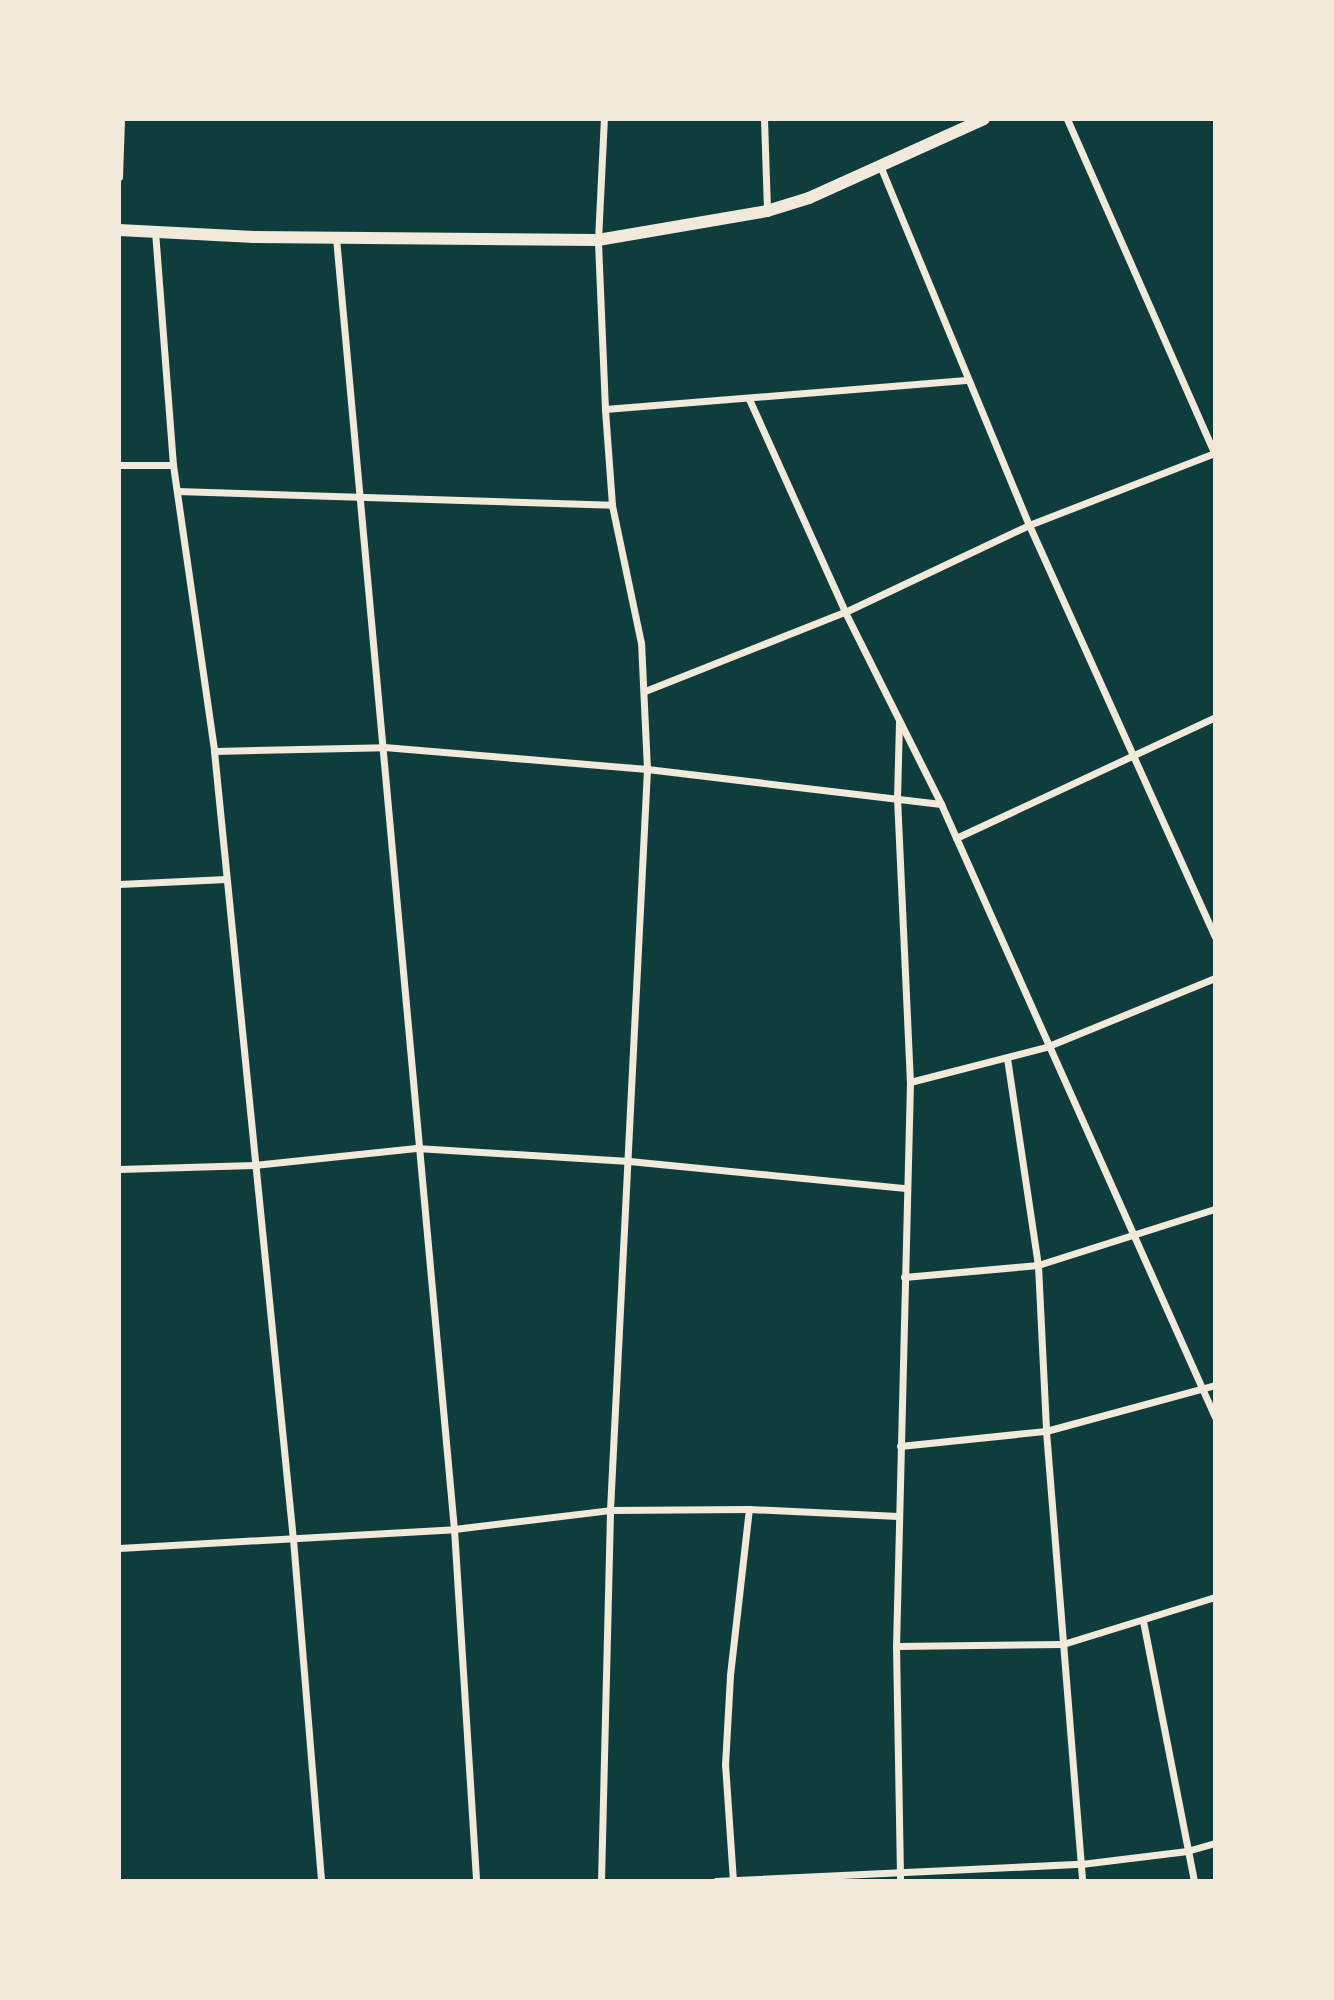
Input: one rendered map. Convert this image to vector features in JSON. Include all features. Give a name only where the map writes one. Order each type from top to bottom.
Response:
[{"type":"street","points":[[119,177],[121,119]]},
{"type":"street","points":[[601,1881],[610,1510],[648,769],[646,691],[641,643],[612,505],[605,409],[598,240],[604,119]]},
{"type":"street","points":[[764,119],[767,211]]},
{"type":"street","points":[[119,230],[335,239],[598,240],[767,211],[881,168],[984,119]]},
{"type":"street","points":[[646,691],[845,612],[1029,525],[1215,454],[1068,119]]},
{"type":"street","points":[[881,168],[966,380],[1029,525],[1215,936]]},
{"type":"street","points":[[155,231],[173,465],[214,751],[293,1539],[321,1881]]},
{"type":"street","points":[[335,239],[384,747],[416,1148],[454,1529],[476,1881]]},
{"type":"street","points":[[605,409],[966,380]]},
{"type":"street","points":[[750,399],[845,612],[956,838],[1046,1047],[1215,1417]]},
{"type":"street","points":[[119,465],[173,465]]},
{"type":"street","points":[[177,491],[359,494],[612,505]]},
{"type":"street","points":[[956,838],[1135,757],[1215,717]]},
{"type":"street","points":[[899,722],[897,797],[910,1082],[896,1646],[900,1881]]},
{"type":"street","points":[[214,751],[384,747],[648,769],[940,804]]},
{"type":"street","points":[[119,884],[226,879]]},
{"type":"street","points":[[910,1082],[1046,1047],[1215,978]]},
{"type":"street","points":[[1007,1058],[1038,1265],[1046,1431],[1082,1881]]},
{"type":"street","points":[[119,1169],[254,1165],[416,1148],[629,1161],[906,1188]]},
{"type":"street","points":[[904,1277],[1038,1265],[1215,1209]]},
{"type":"street","points":[[900,1447],[1046,1431],[1215,1385]]},
{"type":"street","points":[[733,1881],[726,1752],[749,1509]]},
{"type":"street","points":[[119,1548],[454,1529],[610,1510],[749,1509],[898,1516]]},
{"type":"street","points":[[896,1646],[1063,1644],[1215,1598]]},
{"type":"street","points":[[1143,1620],[1194,1881]]},
{"type":"street","points":[[716,1881],[901,1870],[1081,1864],[1187,1851],[1215,1843]]}]
